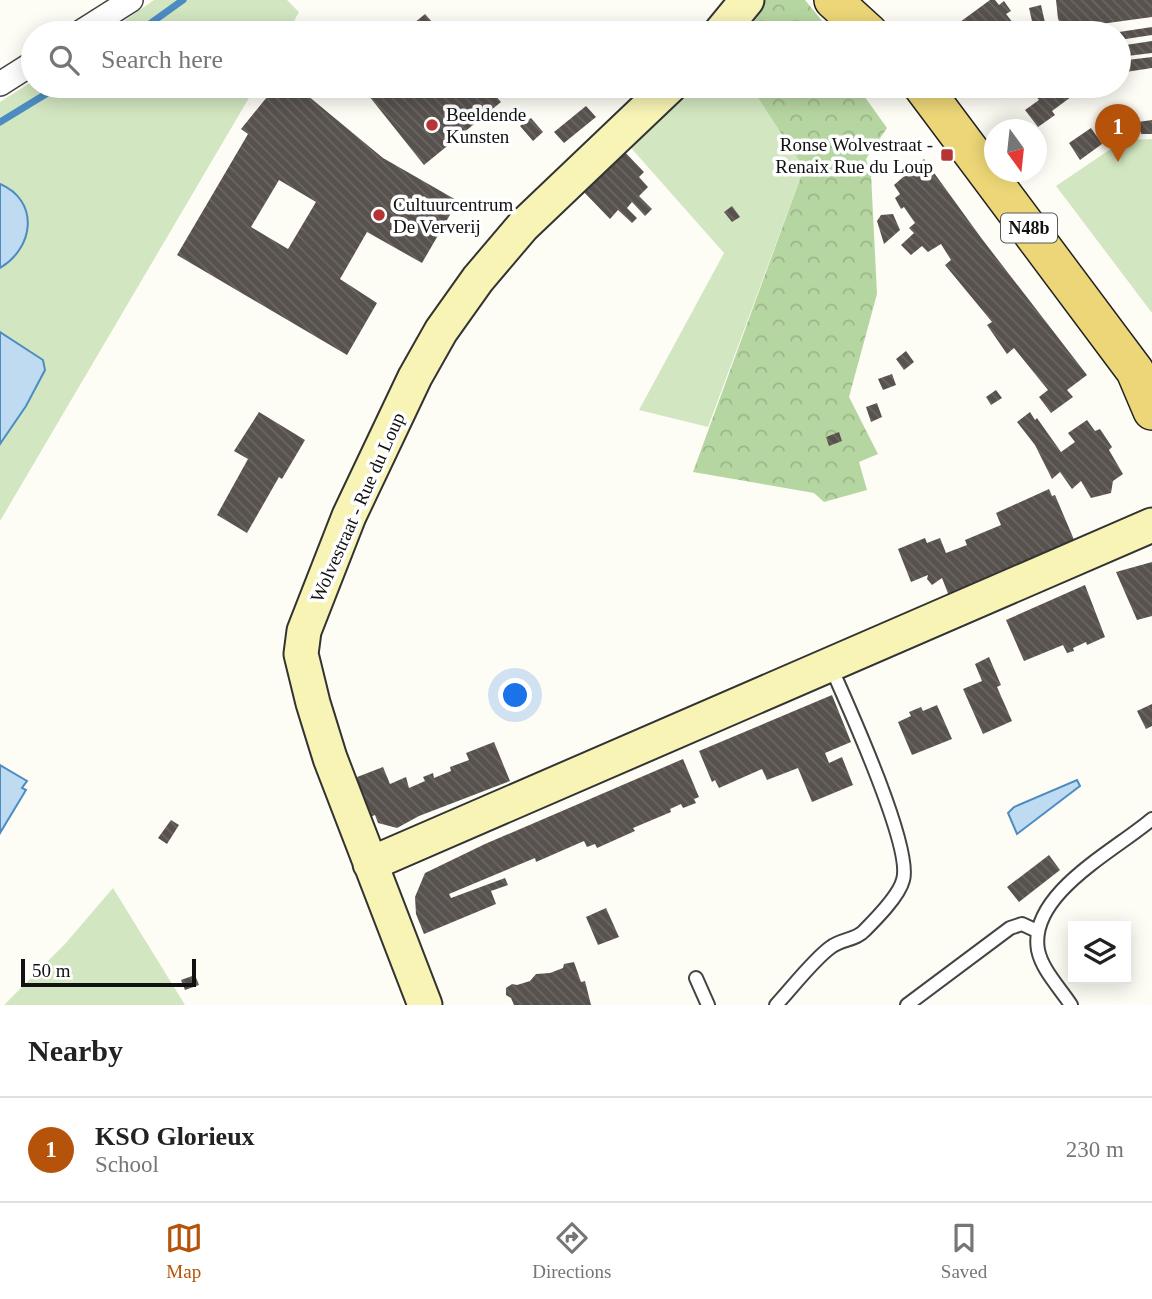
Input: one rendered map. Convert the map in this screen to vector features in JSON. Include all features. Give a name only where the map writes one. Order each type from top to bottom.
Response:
[{"type":"main road","points":[[833,0],[856,21]]},
{"type":"main road","points":[[874,0],[885,21]]},
{"type":"main road","name":"N48b","points":[[931,98],[1144,377],[1152,411]]},
{"type":"street","points":[[98,21],[131,0]]},
{"type":"street","points":[[730,21],[747,0]]},
{"type":"street","points":[[0,84],[21,71]]},
{"type":"street","name":"Wolvestraat - Rue du Loup","points":[[425,1005],[330,758],[301,654],[304,631],[349,516],[415,377],[441,331],[478,279],[523,226],[657,98]]},
{"type":"street","points":[[370,864],[1152,525]]},
{"type":"lane","points":[[776,1005],[831,946],[862,934],[888,904],[904,880],[904,859],[899,836],[860,733],[830,664]]},
{"type":"lane","points":[[1071,1005],[1043,964],[1038,950],[1037,931],[1044,911],[1069,883],[1152,819]]},
{"type":"lane","points":[[908,1005],[1010,928],[1022,924],[1037,931]]},
{"type":"lane","points":[[696,978],[708,1005]]},
{"type":"green space","points":[[154,0],[287,0],[299,12],[294,21],[124,21]]},
{"type":"green space","points":[[765,0],[805,0],[822,21],[745,21]]},
{"type":"green space","points":[[21,89],[21,98],[249,98],[0,521],[0,444],[43,360],[0,332],[0,268],[20,249],[27,225],[21,202],[0,184],[0,102]]},
{"type":"green space","points":[[668,98],[758,98],[804,168],[708,427],[639,410],[724,253],[624,140]]},
{"type":"green space","points":[[758,98],[866,98],[887,128],[866,159],[871,174],[877,294],[849,397],[878,454],[859,462],[867,490],[824,502],[814,493],[693,472],[804,168]]},
{"type":"green space","points":[[1152,139],[1152,313],[1056,186],[1124,140]]},
{"type":"green space","points":[[113,888],[185,1005],[4,1005],[65,944]]},
{"type":"water","points":[[0,184],[22,201],[28,225],[20,249],[0,268]]},
{"type":"water","points":[[0,332],[43,360],[45,370],[26,406],[0,444]]},
{"type":"water","points":[[0,765],[27,781],[22,788],[26,790],[0,833]]},
{"type":"water","points":[[1077,780],[1080,786],[1017,834],[1008,813],[1014,807]]},
{"type":"building","points":[[990,0],[995,0],[999,5],[1004,1],[1011,11],[1006,14],[1012,21],[961,21]]},
{"type":"building","points":[[1056,0],[1152,0],[1152,17],[1123,21],[1058,19]]},
{"type":"building","points":[[1041,5],[1045,21],[1032,21],[1029,8]]},
{"type":"building","points":[[425,14],[431,21],[417,21]]},
{"type":"building","points":[[1152,27],[1152,35],[1131,38],[1131,30]]},
{"type":"building","points":[[1152,41],[1152,53],[1131,56],[1131,44]]},
{"type":"building","points":[[1152,57],[1152,68],[1131,71],[1131,60]]},
{"type":"building","name":"Cultuurcentrum De Ververij","points":[[266,98],[310,98],[383,158],[458,201],[422,263],[367,232],[340,279],[377,303],[347,355],[177,255],[248,134],[241,129]],"holes":[[[279,180],[316,202],[288,249],[251,227]]]},
{"type":"building","name":"Beeldende Kunsten","points":[[371,98],[498,98],[501,102],[424,165]]},
{"type":"building","points":[[1037,98],[1070,98],[1052,111],[1055,115],[1047,121],[1032,119],[1025,110],[1039,100]]},
{"type":"building","points":[[586,106],[596,117],[564,143],[554,132]]},
{"type":"building","points":[[531,118],[543,132],[533,141],[520,126]]},
{"type":"building","points":[[1152,120],[1152,134],[1141,134],[1138,122]]},
{"type":"building","points":[[1091,128],[1102,144],[1080,160],[1069,143]]},
{"type":"building","points":[[622,149],[644,172],[639,177],[648,187],[639,196],[652,209],[645,216],[632,202],[627,208],[637,218],[632,223],[618,210],[610,219],[580,188]]},
{"type":"building","points":[[924,159],[1087,375],[1067,390],[1073,397],[1051,413],[1039,397],[1048,390],[1014,348],[1007,354],[987,325],[992,322],[945,265],[951,260],[941,244],[928,252],[922,246],[911,255],[901,245],[914,233],[909,228],[915,223],[904,207],[901,209],[895,198],[900,194],[894,185]]},
{"type":"building","points":[[732,206],[740,217],[732,222],[724,212]]},
{"type":"building","points":[[893,214],[900,230],[884,244],[877,221],[881,215]]},
{"type":"building","points":[[906,351],[914,362],[904,370],[896,359]]},
{"type":"building","points":[[892,374],[896,385],[883,390],[878,379]]},
{"type":"building","points":[[996,390],[1002,398],[991,405],[986,397]]},
{"type":"building","points":[[877,403],[882,417],[871,422],[866,407]]},
{"type":"building","points":[[259,412],[305,440],[282,479],[279,477],[247,533],[217,515],[248,459],[234,451]]},
{"type":"building","points":[[1030,412],[1061,452],[1075,442],[1068,433],[1087,420],[1095,431],[1100,429],[1112,447],[1109,450],[1123,474],[1113,481],[1111,493],[1091,498],[1081,481],[1072,489],[1060,472],[1052,479],[1035,445],[1017,422]]},
{"type":"building","points":[[839,432],[842,441],[829,446],[826,437]]},
{"type":"building","points":[[1049,489],[1052,496],[1055,495],[1075,542],[949,596],[942,578],[932,585],[927,579],[928,575],[911,582],[898,549],[925,538],[927,543],[940,538],[946,553],[967,545],[965,540],[1001,525],[996,513]]},
{"type":"building","points":[[1152,562],[1152,616],[1137,620],[1116,572]]},
{"type":"building","points":[[1085,585],[1105,637],[1087,645],[1086,642],[1073,648],[1074,651],[1067,653],[1063,645],[1024,661],[1006,620]]},
{"type":"building","points":[[989,657],[1001,685],[997,687],[1012,721],[983,734],[963,689],[982,681],[975,664]]},
{"type":"building","points":[[832,695],[851,742],[825,753],[829,763],[842,757],[853,785],[812,802],[798,768],[767,780],[762,769],[719,788],[715,780],[712,782],[699,751]]},
{"type":"building","points":[[1152,704],[1152,726],[1146,729],[1137,711]]},
{"type":"building","points":[[937,705],[952,739],[912,755],[898,722],[911,716],[909,712],[921,707],[923,711]]},
{"type":"building","points":[[494,742],[510,781],[419,816],[397,828],[378,823],[375,815],[368,818],[352,779],[383,767],[390,784],[406,777],[409,788],[425,781],[423,777],[433,773],[434,778],[451,771],[450,767],[469,760],[466,753]]},
{"type":"building","points":[[683,759],[699,797],[694,799],[696,803],[683,808],[681,804],[670,809],[671,812],[633,828],[635,831],[597,848],[595,844],[587,847],[584,841],[449,894],[451,898],[505,878],[508,885],[491,891],[496,904],[424,934],[416,914],[415,897],[425,873],[485,844]]},
{"type":"building","points":[[171,820],[179,825],[167,844],[158,838]]},
{"type":"building","points":[[1049,855],[1060,870],[1019,902],[1007,887]]},
{"type":"building","points":[[606,908],[619,937],[598,945],[586,917]]},
{"type":"building","points":[[574,962],[581,982],[585,981],[591,1005],[514,1005],[506,995],[506,988],[512,984],[530,981],[536,974],[550,973],[563,968],[564,964]]},
{"type":"building","points":[[195,975],[199,985],[185,990],[181,980]]},
{"type":"waterway","points":[[154,21],[183,0]]},
{"type":"waterway","points":[[0,122],[39,98]]},
{"type":"place","name":"Beeldende Kunsten","points":[[432,125]]},
{"type":"place","name":"Ronse Wolvestraat - Renaix Rue du Loup","points":[[947,155]]},
{"type":"place","name":"KSO Glorieux","points":[[1118,162]]},
{"type":"place","name":"Cultuurcentrum De Ververij","points":[[379,215]]}]
